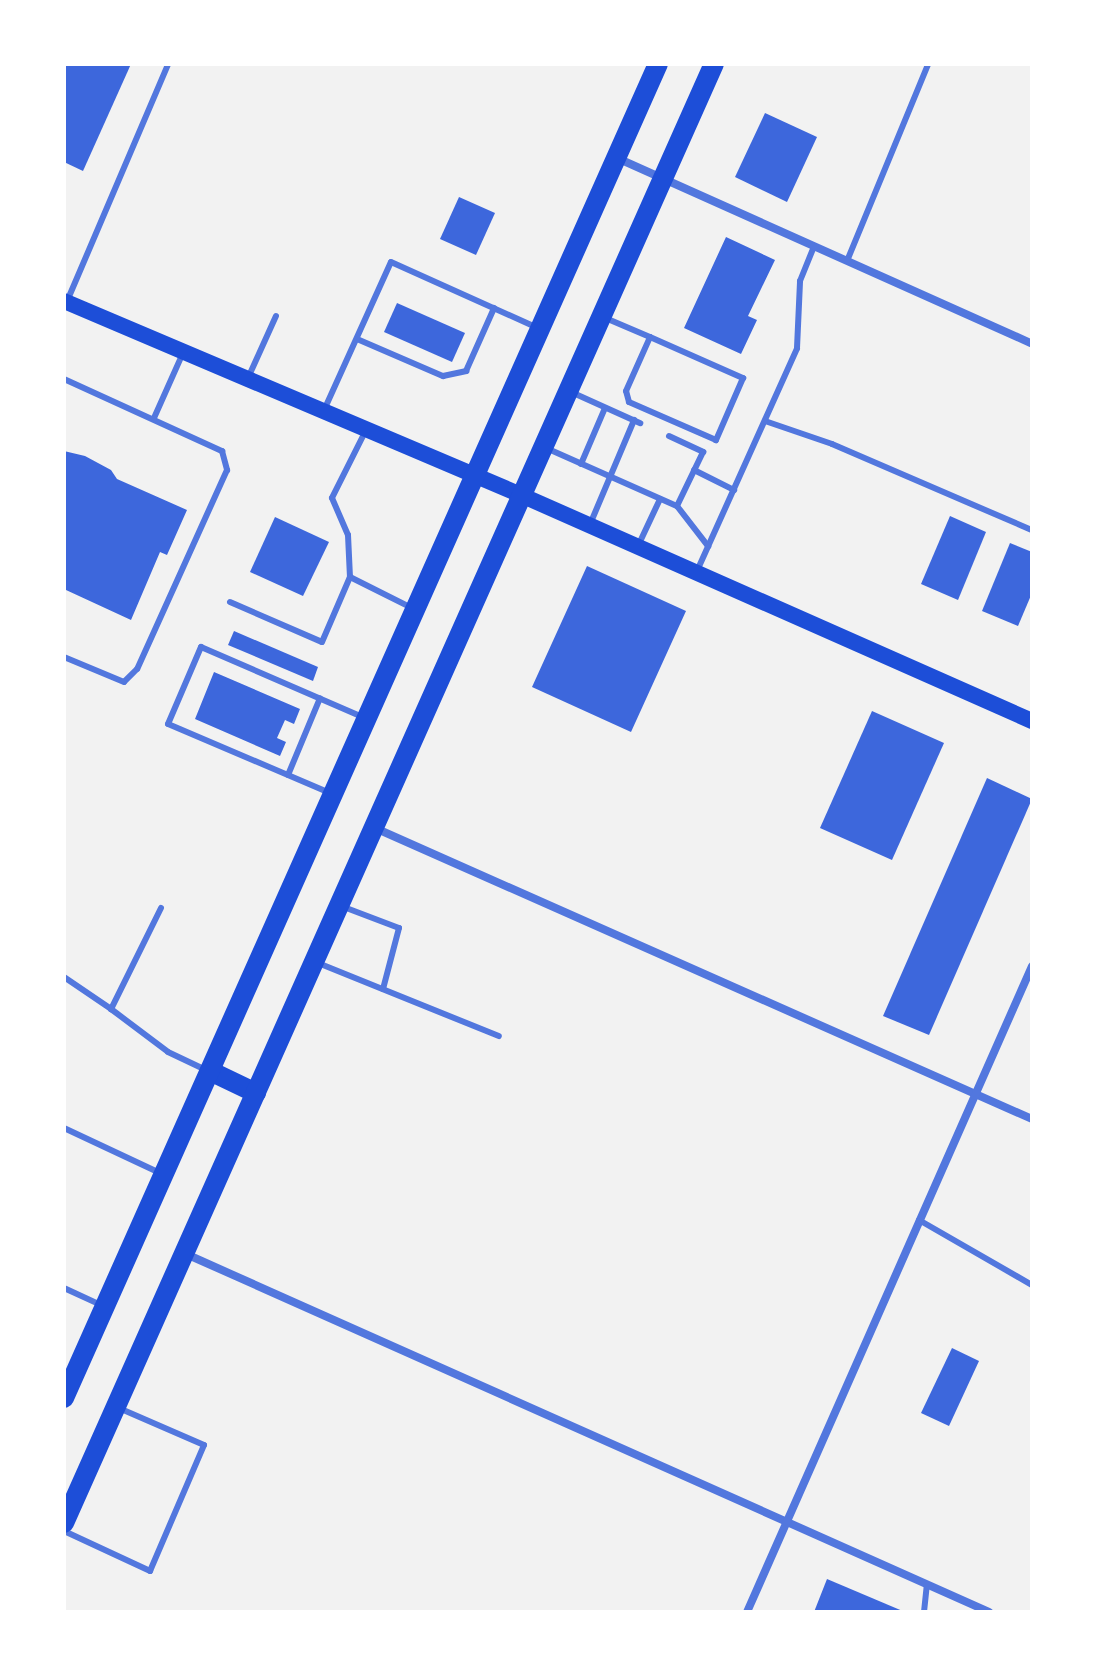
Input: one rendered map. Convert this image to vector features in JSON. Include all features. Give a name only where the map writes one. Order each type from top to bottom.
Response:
[{"type":"main road","points":[[64,1398],[76,1359],[105,1307],[658,64]]},
{"type":"main road","points":[[64,1523],[714,64]]},
{"type":"main road","points":[[65,302],[521,495],[1032,721]]},
{"type":"main road","points":[[210,1071],[256,1093]]},
{"type":"street","points":[[616,158],[1032,344]]},
{"type":"street","points":[[374,828],[1032,1119]]},
{"type":"street","points":[[747,1612],[1032,966]]},
{"type":"street","points":[[185,1253],[989,1612]]},
{"type":"lane","points":[[65,302],[168,64]]},
{"type":"lane","points":[[847,261],[928,64]]},
{"type":"lane","points":[[696,574],[797,348],[800,281],[814,246]]},
{"type":"lane","points":[[324,411],[391,262],[540,329]]},
{"type":"lane","points":[[357,339],[443,376],[466,371],[494,308]]},
{"type":"lane","points":[[248,379],[276,316]]},
{"type":"lane","points":[[600,316],[650,337],[743,378],[716,440],[629,402],[626,391],[650,337]]},
{"type":"lane","points":[[154,418],[183,353]]},
{"type":"lane","points":[[64,379],[222,451],[227,470],[137,669],[124,682],[64,657]]},
{"type":"lane","points":[[568,391],[637,422],[609,476],[589,526]]},
{"type":"lane","points":[[581,464],[605,408]]},
{"type":"lane","points":[[765,421],[832,444],[1032,530]]},
{"type":"lane","points":[[230,602],[322,642],[350,577],[348,535],[332,498],[366,430]]},
{"type":"lane","points":[[669,436],[703,452],[677,506]]},
{"type":"lane","points":[[543,447],[677,506],[708,546]]},
{"type":"lane","points":[[694,470],[734,490]]},
{"type":"lane","points":[[638,547],[660,499]]},
{"type":"lane","points":[[350,577],[415,609]]},
{"type":"lane","points":[[333,795],[168,724],[201,647],[366,719]]},
{"type":"lane","points":[[288,775],[320,698]]},
{"type":"lane","points":[[340,905],[399,928],[383,989]]},
{"type":"lane","points":[[111,1009],[161,908]]},
{"type":"lane","points":[[314,961],[499,1036]]},
{"type":"lane","points":[[64,977],[168,1052],[210,1071]]},
{"type":"lane","points":[[64,1128],[163,1175]]},
{"type":"lane","points":[[919,1220],[1032,1285]]},
{"type":"lane","points":[[64,1288],[105,1307]]},
{"type":"lane","points":[[64,1531],[150,1571],[204,1445],[116,1407]]},
{"type":"lane","points":[[924,1612],[927,1584]]},
{"type":"building","points":[[64,64],[131,64],[83,171],[64,162]]},
{"type":"building","points":[[765,113],[817,137],[787,202],[735,177]]},
{"type":"building","points":[[459,197],[495,213],[476,255],[440,239]]},
{"type":"building","points":[[726,237],[775,260],[748,316],[757,320],[741,354],[684,328]]},
{"type":"building","points":[[397,303],[465,333],[452,362],[384,332]]},
{"type":"building","points":[[64,451],[85,456],[111,470],[117,479],[187,510],[167,555],[160,552],[131,620],[66,590]]},
{"type":"building","points":[[950,516],[986,532],[958,600],[921,584]]},
{"type":"building","points":[[275,517],[329,542],[303,596],[250,572]]},
{"type":"building","points":[[1010,543],[1032,552],[1032,593],[1018,626],[982,611]]},
{"type":"building","points":[[587,566],[686,611],[631,732],[532,687]]},
{"type":"building","points":[[234,631],[318,667],[313,681],[228,645]]},
{"type":"building","points":[[214,672],[300,709],[294,724],[285,720],[277,738],[286,742],[280,756],[195,719]]},
{"type":"building","points":[[872,711],[944,743],[892,860],[820,828]]},
{"type":"building","points":[[987,778],[1032,799],[929,1035],[883,1016]]},
{"type":"building","points":[[952,1348],[979,1361],[949,1426],[921,1413]]},
{"type":"building","points":[[827,1579],[905,1612],[814,1612]]}]
